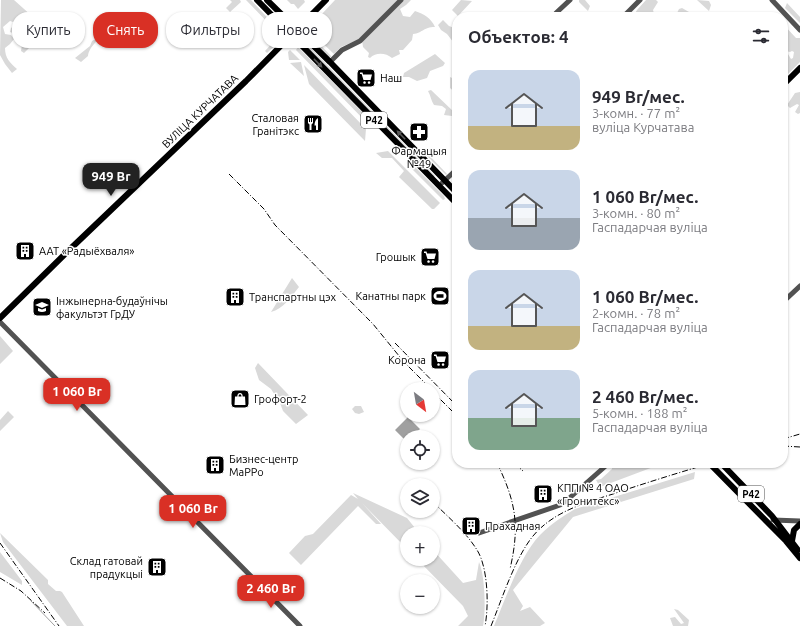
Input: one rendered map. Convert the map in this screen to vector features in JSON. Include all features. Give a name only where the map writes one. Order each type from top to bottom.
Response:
[{"type":"main road","name":"Р42","points":[[257,0],[269,12]]},
{"type":"main road","name":"Р42","points":[[267,0],[279,12]]},
{"type":"main road","name":"ВУЛІЦА КУРЧАТАВА","points":[[314,12],[326,0]]},
{"type":"main road","name":"ВУЛІЦА КУРЧАТАВА","points":[[0,318],[185,140],[278,48]]},
{"type":"main road","name":"Р42","points":[[304,48],[452,199]]},
{"type":"main road","name":"Р42","points":[[316,48],[452,188]]},
{"type":"main road","points":[[788,80],[800,68]]},
{"type":"main road","name":"Р42","points":[[714,468],[778,533],[800,558]]},
{"type":"main road","name":"Р42","points":[[726,468],[774,518],[800,553]]},
{"type":"main road","points":[[766,521],[774,518]]},
{"type":"main road","points":[[792,541],[794,530],[800,524]]},
{"type":"street","points":[[330,62],[342,50],[360,41],[401,0]]},
{"type":"street","points":[[557,12],[570,0]]},
{"type":"street","points":[[628,12],[640,0]]},
{"type":"street","points":[[772,0],[783,12]]},
{"type":"street","points":[[788,17],[800,30]]},
{"type":"street","points":[[439,186],[452,173]]},
{"type":"street","points":[[788,297],[800,286]]},
{"type":"street","points":[[0,322],[300,626]]},
{"type":"street","points":[[479,534],[560,505],[603,468]]},
{"type":"street","points":[[774,518],[800,521]]},
{"type":"street","points":[[778,533],[780,526],[786,520]]},
{"type":"shaded area","points":[[1,0],[14,0],[27,12],[12,12],[12,22],[10,21],[3,27],[5,34],[12,36],[12,42],[5,48],[6,55],[8,60],[17,69],[12,73],[0,55]]},
{"type":"shaded area","points":[[230,0],[240,0],[241,2],[230,12],[226,8],[232,2]]},
{"type":"shaded area","points":[[246,0],[251,0],[262,12],[262,17]]},
{"type":"shaded area","points":[[287,0],[304,0],[305,2],[298,9],[294,4],[291,4]]},
{"type":"shaded area","points":[[335,0],[399,0],[360,39],[341,47],[334,54],[328,48],[332,48],[332,12],[324,12]]},
{"type":"shaded area","points":[[404,0],[411,0],[400,9],[403,16],[410,17],[415,11],[427,17],[435,27],[413,34],[412,40],[403,50],[399,50],[400,54],[392,58],[381,54],[370,58],[368,57],[369,53],[363,47],[362,40]]},
{"type":"shaded area","points":[[461,0],[472,1],[462,12],[454,12],[452,10]]},
{"type":"shaded area","points":[[579,0],[585,0],[590,6],[588,11],[579,2]]},
{"type":"shaded area","points":[[646,0],[656,0],[658,2],[653,10],[654,12],[636,12]]},
{"type":"shaded area","points":[[697,0],[709,1],[711,5],[709,11]]},
{"type":"shaded area","points":[[787,3],[800,17],[800,23],[785,8]]},
{"type":"shaded area","points":[[682,8],[689,12],[678,12],[679,9]]},
{"type":"shaded area","points":[[443,20],[452,27],[452,40],[447,34],[441,30],[438,25]]},
{"type":"shaded area","points":[[788,29],[796,38],[800,38],[800,62],[788,74],[788,54],[791,59],[793,58],[794,52],[788,52]]},
{"type":"shaded area","points":[[92,41],[93,45],[88,56],[81,62],[75,58],[90,46]]},
{"type":"shaded area","points":[[21,48],[29,48],[24,53],[21,51]]},
{"type":"shaded area","points":[[268,48],[272,48],[267,53],[265,51]]},
{"type":"shaded area","points":[[299,48],[372,122],[372,124],[369,125],[296,50]]},
{"type":"shaded area","points":[[307,48],[311,48],[435,176],[433,177]]},
{"type":"shaded area","points":[[319,48],[323,48],[331,56],[328,57]]},
{"type":"shaded area","points":[[290,50],[300,60],[289,60],[288,52]]},
{"type":"shaded area","points":[[435,54],[445,63],[443,66],[430,71],[427,78],[417,81],[409,77],[403,77],[404,73]]},
{"type":"shaded area","points":[[301,62],[304,76],[290,63]]},
{"type":"shaded area","points":[[304,65],[366,129],[365,141],[309,84]]},
{"type":"shaded area","points":[[450,77],[452,78],[452,90],[450,88]]},
{"type":"shaded area","points":[[431,90],[452,110],[452,116],[444,115],[446,109],[442,106],[434,105],[428,91]]},
{"type":"shaded area","points":[[800,92],[800,113],[798,114],[795,112],[799,105],[797,104],[790,108],[788,106],[795,93]]},
{"type":"shaded area","points":[[388,151],[440,203],[434,209],[432,209],[399,177],[404,171],[392,158],[382,158],[376,153]]},
{"type":"shaded area","points":[[426,152],[447,174],[446,175],[426,155]]},
{"type":"shaded area","points":[[407,162],[415,167],[444,196],[445,199],[443,200],[406,163]]},
{"type":"shaded area","points":[[292,278],[299,287],[290,299],[279,308],[271,312]]},
{"type":"shaded area","points":[[0,336],[13,351],[0,364]]},
{"type":"shaded area","points":[[258,363],[308,415],[296,424],[283,411],[271,389],[259,380],[255,368]]},
{"type":"shaded area","points":[[355,406],[361,406],[364,412],[359,414],[355,413],[352,409]]},
{"type":"shaded area","points":[[8,411],[14,417],[0,431],[0,420]]},
{"type":"shaded area","points":[[403,422],[413,422],[420,429],[400,430],[400,435],[395,430]]},
{"type":"shaded area","points":[[651,468],[600,487],[596,480],[601,479],[612,469]]},
{"type":"shaded area","points":[[695,472],[694,479],[573,517],[513,590],[523,606],[520,611],[530,607],[545,623],[540,626],[494,626],[514,578],[526,554],[540,535],[562,517],[575,509]]},
{"type":"shaded area","points":[[353,493],[400,515],[400,518],[407,518],[413,526],[400,526],[400,542],[362,503],[381,524],[376,524],[358,506],[301,565],[289,553],[305,536],[313,534],[351,495],[358,499]]},
{"type":"shaded area","points":[[0,533],[48,580],[48,584],[56,591],[62,592],[84,626],[67,626],[3,542]]},
{"type":"shaded area","points":[[0,552],[22,581],[22,585],[0,572]]},
{"type":"shaded area","points":[[440,558],[463,583],[476,580],[479,562],[483,576],[483,626],[458,626],[468,616],[463,606],[440,582],[440,574],[432,574],[424,566],[440,566]]},
{"type":"shaded area","points":[[674,609],[678,610],[689,620],[688,626],[673,626],[670,618],[675,617],[681,624],[684,623]]},
{"type":"waterway","points":[[31,601],[55,626]]},
{"type":"railway","points":[[229,174],[264,209],[275,225],[373,324],[404,362],[424,382]]},
{"type":"railway","points":[[395,343],[452,401]]},
{"type":"railway","points":[[440,399],[452,411]]},
{"type":"railway","points":[[788,438],[800,434]]},
{"type":"railway","points":[[788,446],[800,447]]},
{"type":"railway","points":[[499,468],[512,502],[514,514],[515,540],[510,569]]},
{"type":"railway","points":[[520,468],[523,471]]},
{"type":"railway","points":[[491,626],[509,579],[526,545],[533,536],[550,521],[570,509],[591,501],[695,468]]},
{"type":"railway","points":[[440,509],[468,537],[481,557],[487,587],[485,626]]},
{"type":"railway","points":[[0,543],[59,626]]},
{"type":"railway","points":[[0,578],[21,591],[45,613]]},
{"type":"place","name":"Наш","points":[[366,78]]},
{"type":"place","name":"Сталовая Гранітэкс","points":[[313,124]]},
{"type":"place","name":"Фармацыя №49","points":[[419,132]]},
{"type":"place","name":"ААТ «Радыёхваля»","points":[[25,251]]},
{"type":"place","name":"Грошык","points":[[430,257]]},
{"type":"place","name":"Канатны парк","points":[[440,296]]},
{"type":"place","name":"Транспартны цэх","points":[[235,297]]},
{"type":"place","name":"Інжынерна-будаўнічы факультэт ГрДУ","points":[[42,307]]},
{"type":"place","name":"Корона","points":[[440,360]]},
{"type":"place","name":"Грофорт-2","points":[[240,399]]},
{"type":"place","name":"Бизнес-центр МаРРо","points":[[215,465]]},
{"type":"place","name":"КПП № 4 ОАО «Гронитекс»","points":[[543,494]]},
{"type":"place","name":"Прахадная","points":[[471,526]]},
{"type":"place","name":"Склад гатовай прадукцыі","points":[[157,567]]}]
